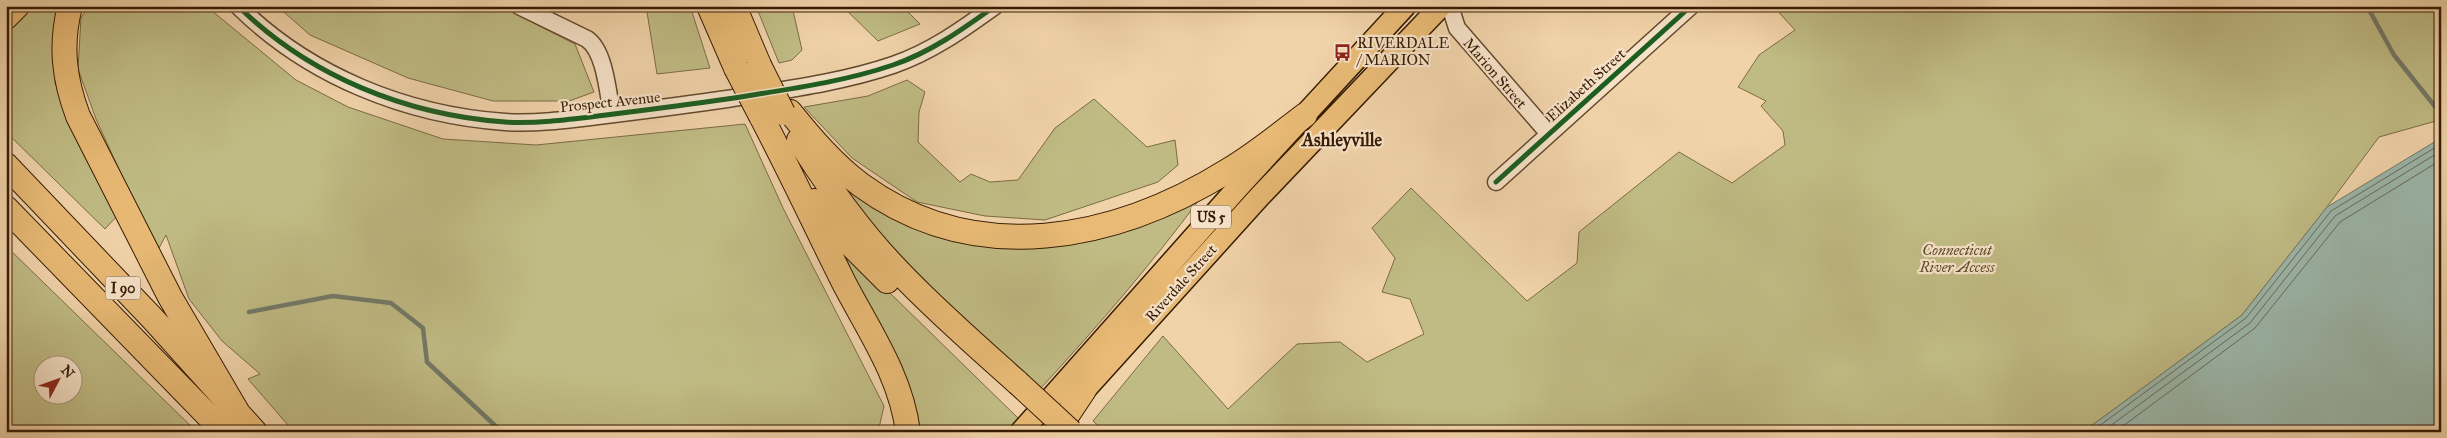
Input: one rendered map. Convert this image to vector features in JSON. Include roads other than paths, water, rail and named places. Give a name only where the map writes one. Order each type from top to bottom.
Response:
[{"type":"highway","points":[[6,17],[17,6]]},
{"type":"highway","points":[[70,6],[65,31],[64,55],[70,95],[78,116],[170,297],[238,413]]},
{"type":"highway","points":[[709,6],[754,72],[778,114],[818,145],[844,172],[898,209],[919,219],[951,229],[993,237],[1020,238],[1074,233],[1100,227],[1178,198],[1229,170],[1305,114]]},
{"type":"highway","points":[[734,6],[754,72],[778,114],[835,195],[880,252],[1013,388],[1048,432]]},
{"type":"highway","points":[[778,114],[780,152],[848,289],[887,362],[902,400],[908,432]]},
{"type":"highway","points":[[780,152],[803,186],[851,245],[1013,388],[1071,432]]},
{"type":"highway","name":"I 90","points":[[6,165],[153,320],[255,432]]},
{"type":"highway","name":"I 90","points":[[6,208],[224,432]]},
{"type":"highway","points":[[6,224],[98,311],[167,372]]},
{"type":"highway","points":[[1056,432],[1084,390]]},
{"type":"main road","name":"Riverdale Street","points":[[1021,432],[1305,114],[1405,6]]},
{"type":"main road","name":"Riverdale Street","points":[[1048,432],[1260,196],[1441,6]]},
{"type":"street","name":"Prospect Avenue","points":[[238,6],[272,36],[322,68],[395,100],[431,111],[506,122],[546,121],[685,106],[864,74],[895,64],[930,48],[953,36],[995,6]]},
{"type":"street","points":[[519,6],[587,39],[594,46],[601,61],[612,114]]},
{"type":"street","name":"Marion Street","points":[[1450,6],[1457,28],[1549,134]]},
{"type":"street","name":"Elizabeth Street","points":[[1496,182],[1606,85],[1691,6]]},
{"type":"water","points":[[2441,138],[2441,432],[2083,432],[2242,315],[2327,207]]},
{"type":"waterway","points":[[2367,6],[2394,55],[2441,114]]},
{"type":"waterway","points":[[249,312],[333,296],[391,303],[423,328],[427,362],[502,432]]},
{"type":"place","name":"RIVERDALE / MARION","points":[[1343,52]]},
{"type":"district","name":"Ashleyville","points":[[1342,140]]},
{"type":"park label","name":"Connecticut River Access","points":[[1957,258]]}]
